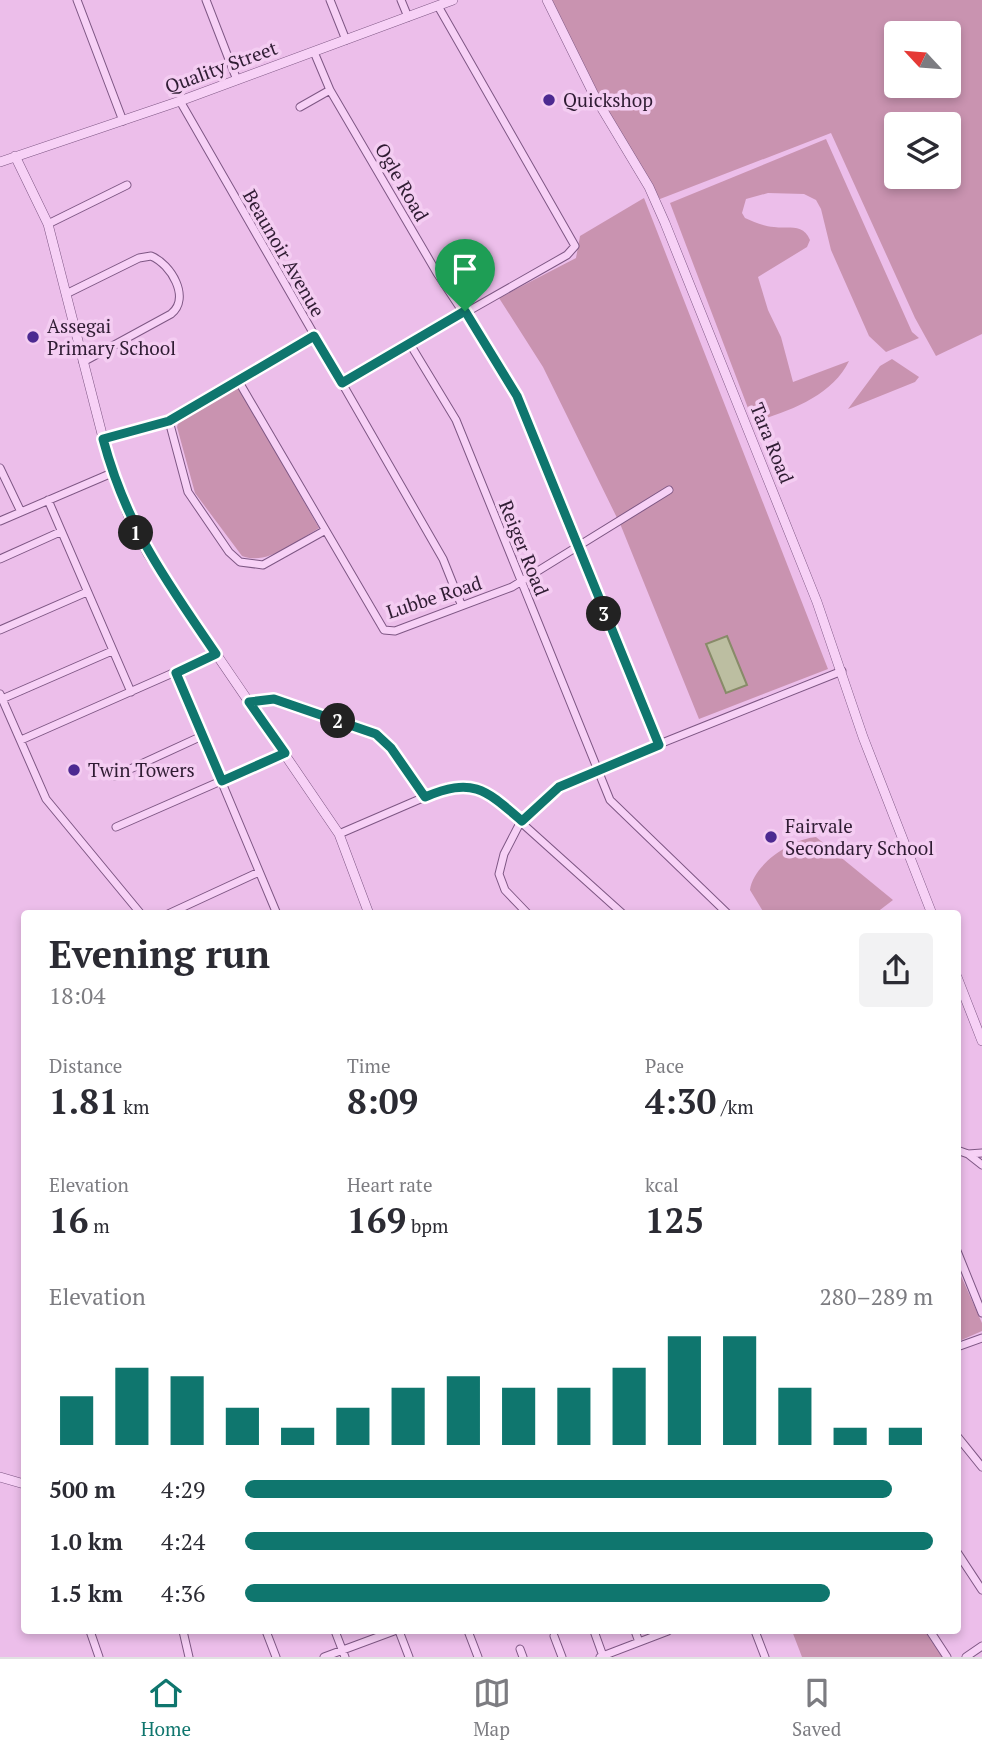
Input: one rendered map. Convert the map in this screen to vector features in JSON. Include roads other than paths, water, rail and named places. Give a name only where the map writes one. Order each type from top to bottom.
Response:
[{"type":"street","points":[[77,0],[123,121]]},
{"type":"street","points":[[206,0],[237,80]]},
{"type":"street","points":[[330,0],[346,40]]},
{"type":"street","points":[[401,0],[408,17]]},
{"type":"street","name":"Quality Street","points":[[0,162],[180,101],[453,0]]},
{"type":"street","name":"Tara Road","points":[[547,0],[595,97],[656,201],[842,671],[863,737],[930,910]]},
{"type":"street","points":[[342,383],[567,255],[575,246],[438,6]]},
{"type":"street","name":"Ogle Road","points":[[314,52],[330,90],[437,273],[465,311],[517,396],[576,548],[659,745]]},
{"type":"street","points":[[300,107],[330,90]]},
{"type":"street","name":"Beaunoir Avenue","points":[[180,101],[443,559],[461,604]]},
{"type":"street","points":[[15,156],[48,224],[112,472],[142,543],[339,834],[368,910]]},
{"type":"street","points":[[48,224],[127,184]]},
{"type":"street","points":[[66,294],[139,258],[151,256],[162,262],[181,293],[180,305],[171,314],[83,362]]},
{"type":"street","points":[[103,439],[169,421],[314,336]]},
{"type":"street","name":"Reiger Road","points":[[410,344],[456,420],[606,793],[617,808],[724,910]]},
{"type":"street","name":"Lubbe Road","points":[[239,382],[384,630],[395,631],[506,589],[669,490]]},
{"type":"street","points":[[169,421],[188,492],[229,552],[240,562],[263,565],[324,531]]},
{"type":"street","points":[[0,468],[21,512]]},
{"type":"street","points":[[0,521],[112,472]]},
{"type":"street","points":[[48,500],[131,692]]},
{"type":"street","points":[[0,559],[60,532]]},
{"type":"street","points":[[0,630],[87,592]]},
{"type":"street","points":[[112,651],[1,697],[46,799],[138,910]]},
{"type":"street","points":[[21,740],[216,654]]},
{"type":"street","points":[[524,910],[505,890],[499,874],[501,864],[522,821],[559,787],[597,769],[842,671]]},
{"type":"street","points":[[176,673],[275,910]]},
{"type":"street","points":[[249,702],[274,699],[376,734],[391,748],[425,797]]},
{"type":"street","points":[[114,776],[202,736]]},
{"type":"street","points":[[117,827],[285,753]]},
{"type":"street","points":[[339,834],[449,787],[473,787],[495,798],[619,910]]},
{"type":"street","points":[[177,910],[259,872]]},
{"type":"street","points":[[961,986],[982,1041]]},
{"type":"street","points":[[961,1151],[982,1165]]},
{"type":"street","points":[[968,1154],[982,1153]]},
{"type":"street","points":[[961,1261],[982,1313]]},
{"type":"street","points":[[961,1346],[982,1338]]},
{"type":"street","points":[[961,1441],[982,1467]]},
{"type":"street","points":[[0,1477],[21,1484]]},
{"type":"street","points":[[961,1558],[982,1590]]},
{"type":"street","points":[[91,1634],[99,1657]]},
{"type":"street","points":[[184,1634],[189,1657]]},
{"type":"street","points":[[267,1634],[276,1657]]},
{"type":"street","points":[[336,1634],[343,1654]]},
{"type":"street","points":[[324,1657],[343,1654],[389,1634]]},
{"type":"street","points":[[398,1634],[409,1657]]},
{"type":"street","points":[[469,1634],[478,1657]]},
{"type":"street","points":[[595,1634],[601,1656],[660,1634]]},
{"type":"street","points":[[636,1634],[639,1642]]},
{"type":"street","points":[[756,1634],[765,1657]]},
{"type":"street","points":[[932,1634],[947,1657]]},
{"type":"street","points":[[554,1636],[562,1657]]},
{"type":"street","points":[[966,1657],[982,1646]]},
{"type":"place","name":"Quickshop","points":[[549,100]]},
{"type":"place","name":"Assegai Primary School","points":[[33,337]]},
{"type":"place","name":"Twin Towers","points":[[74,770]]},
{"type":"place","name":"Fairvale Secondary School","points":[[771,837]]}]
